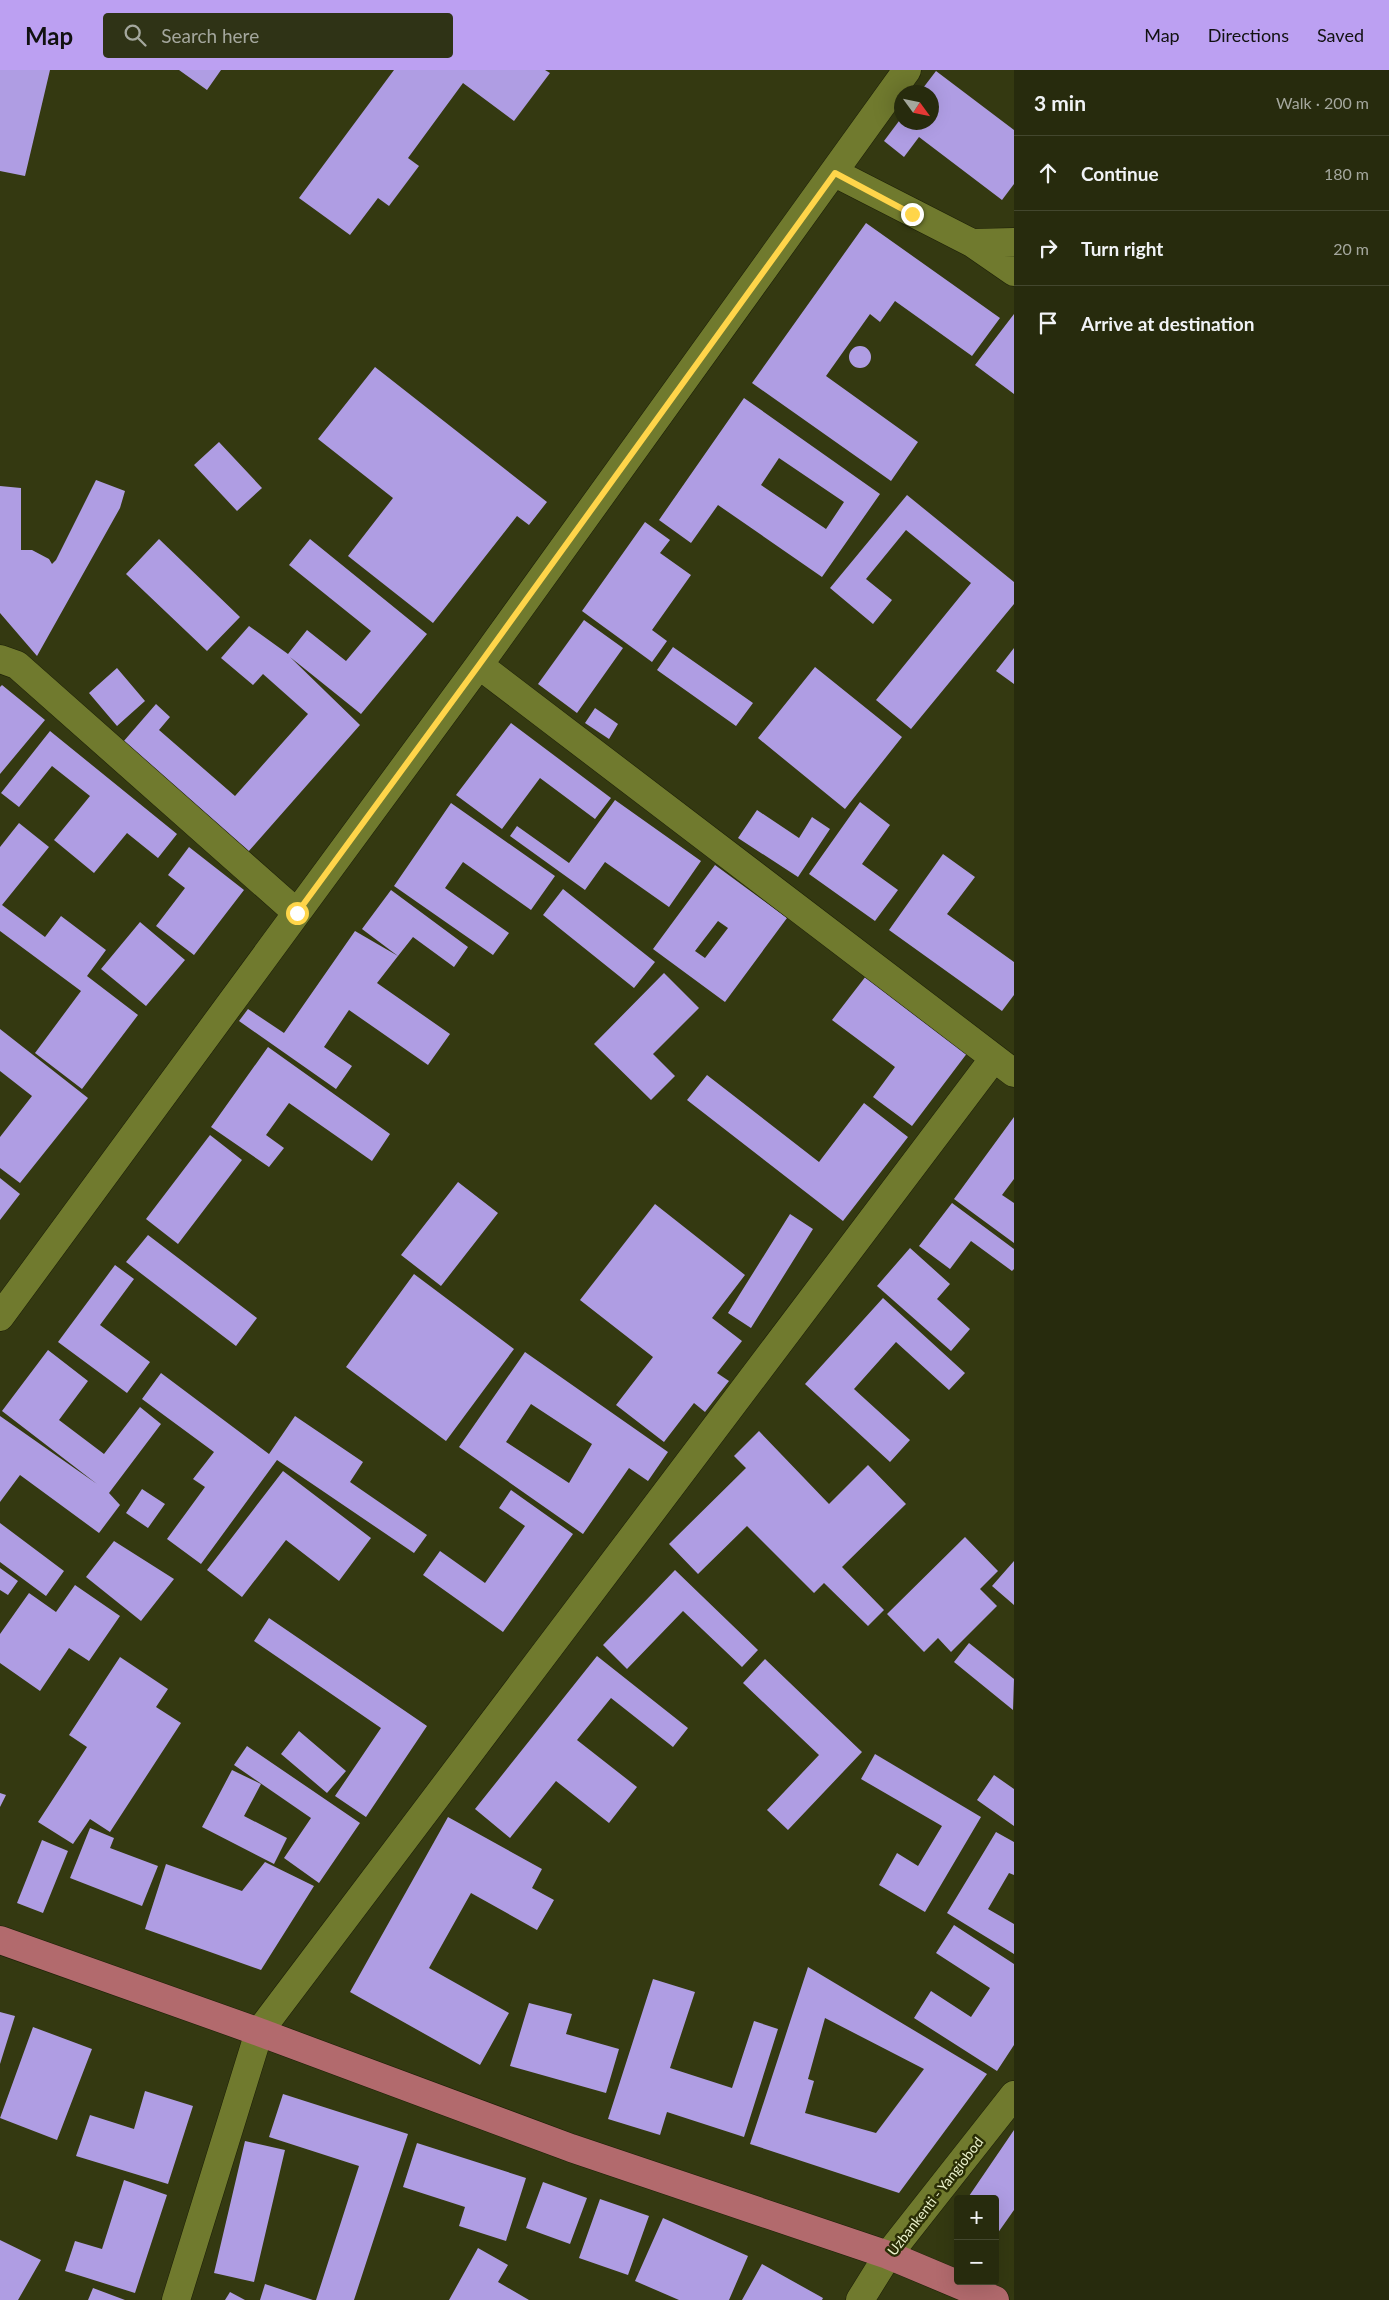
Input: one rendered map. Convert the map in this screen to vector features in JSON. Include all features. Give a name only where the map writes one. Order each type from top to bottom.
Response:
[{"type":"main road","points":[[0,1940],[259,2032],[571,2148],[888,2255],[995,2300]]},
{"type":"street","points":[[0,1317],[479,665],[835,173],[907,70]]},
{"type":"street","points":[[835,173],[972,243],[1014,272]]},
{"type":"street","points":[[972,243],[1014,242]]},
{"type":"street","points":[[0,659],[17,664],[297,913]]},
{"type":"street","points":[[176,2300],[259,2032],[1004,1066],[479,665]]},
{"type":"street","name":"Uzbankenti - Yangiobod","points":[[860,2300],[888,2255],[1014,2095]]},
{"type":"building","points":[[0,70],[50,70],[25,176],[0,171]]},
{"type":"building","points":[[179,70],[221,70],[207,90]]},
{"type":"building","points":[[394,70],[545,70],[550,73],[514,121],[463,83],[408,158],[419,166],[389,206],[378,198],[350,235],[299,198]]},
{"type":"building","points":[[936,71],[1014,130],[1014,184],[1002,200],[919,137],[904,157],[884,141],[894,128],[894,130],[939,130],[939,85],[925,85]]},
{"type":"building","points":[[866,223],[1000,318],[972,356],[895,301],[880,322],[870,314],[826,376],[918,442],[891,481],[752,383]]},
{"type":"building","points":[[1014,314],[1014,394],[975,365]]},
{"type":"building","points":[[860,346],[870,353],[871,357],[864,367],[860,368],[850,361],[849,357],[856,347]]},
{"type":"building","points":[[375,367],[547,502],[529,525],[517,516],[433,623],[348,556],[393,498],[318,439]]},
{"type":"building","points":[[744,398],[880,494],[822,577],[718,505],[691,543],[659,520]],"holes":[[[779,458],[844,502],[826,529],[761,485]]]},
{"type":"building","points":[[219,442],[262,488],[237,511],[194,465]]},
{"type":"building","points":[[96,480],[125,491],[120,508],[37,656],[0,613],[0,486],[21,488],[21,550],[32,550],[49,559],[52,564],[56,560]]},
{"type":"building","points":[[907,495],[1014,582],[1014,604],[911,729],[876,700],[971,583],[906,530],[866,579],[892,600],[873,624],[830,588]]},
{"type":"building","points":[[645,522],[670,540],[660,553],[691,575],[652,630],[667,641],[652,662],[582,611]]},
{"type":"building","points":[[159,539],[240,617],[207,651],[126,574]]},
{"type":"building","points":[[310,539],[427,634],[361,714],[290,657],[360,725],[248,852],[123,742],[156,704],[170,717],[159,730],[235,796],[308,714],[263,674],[253,685],[221,658],[249,626],[288,654],[307,630],[346,661],[371,631],[289,565]]},
{"type":"building","points":[[584,620],[623,648],[577,713],[538,684]]},
{"type":"building","points":[[673,647],[753,703],[736,726],[657,670]]},
{"type":"building","points":[[1014,648],[1014,684],[996,671]]},
{"type":"building","points":[[815,667],[902,737],[845,809],[758,738]]},
{"type":"building","points":[[117,668],[145,701],[117,726],[89,693]]},
{"type":"building","points":[[2,685],[45,720],[0,774],[0,687]]},
{"type":"building","points":[[595,708],[618,724],[609,739],[585,723]]},
{"type":"building","points":[[511,723],[611,798],[595,819],[540,778],[502,829],[456,795]]},
{"type":"building","points":[[50,731],[177,834],[158,858],[127,833],[94,873],[54,840],[90,796],[52,766],[19,807],[1,793]]},
{"type":"building","points":[[615,800],[701,861],[669,907],[605,862],[585,890],[510,836],[517,826],[569,863]]},
{"type":"building","points":[[860,802],[890,825],[862,864],[898,890],[875,921],[809,874]]},
{"type":"building","points":[[451,803],[555,876],[531,910],[463,862],[445,888],[509,933],[493,955],[394,886]]},
{"type":"building","points":[[757,810],[799,838],[812,817],[830,829],[798,877],[738,838]]},
{"type":"building","points":[[19,823],[49,847],[2,905],[45,937],[61,916],[106,950],[87,976],[138,1015],[82,1089],[35,1053],[81,991],[0,931],[0,847]]},
{"type":"building","points":[[189,847],[244,890],[194,955],[156,926],[185,888],[168,875]]},
{"type":"building","points":[[943,854],[975,877],[947,914],[1014,962],[1014,995],[1002,1011],[889,930]]},
{"type":"building","points":[[715,865],[787,918],[725,1002],[653,949]],"holes":[[[718,921],[728,928],[705,958],[695,951]]]},
{"type":"building","points":[[563,889],[655,962],[634,988],[543,915]]},
{"type":"building","points":[[391,890],[468,947],[454,967],[413,937],[398,956],[362,929]]},
{"type":"building","points":[[140,922],[185,960],[146,1006],[101,969]]},
{"type":"building","points":[[355,931],[398,956],[377,983],[450,1034],[428,1065],[349,1010],[324,1047],[352,1066],[336,1089],[239,1021],[248,1009],[284,1033]]},
{"type":"building","points":[[664,973],[699,1008],[653,1054],[675,1076],[651,1100],[594,1044]]},
{"type":"building","points":[[866,976],[968,1052],[912,1126],[873,1097],[895,1067],[832,1020]]},
{"type":"building","points":[[0,1029],[88,1098],[20,1183],[0,1168],[0,1137],[32,1096],[0,1071]]},
{"type":"building","points":[[268,1047],[390,1134],[372,1161],[289,1103],[266,1135],[284,1148],[269,1167],[211,1127]]},
{"type":"building","points":[[707,1075],[819,1162],[864,1103],[908,1137],[843,1221],[687,1100]]},
{"type":"building","points":[[1014,1117],[1014,1179],[1002,1195],[1014,1203],[1014,1243],[954,1199]]},
{"type":"building","points":[[210,1135],[242,1160],[178,1244],[146,1219]]},
{"type":"building","points":[[0,1178],[20,1194],[0,1220]]},
{"type":"building","points":[[458,1182],[498,1213],[441,1286],[401,1255]]},
{"type":"building","points":[[952,1203],[1014,1249],[1014,1269],[1012,1271],[971,1241],[950,1269],[919,1246]]},
{"type":"building","points":[[655,1204],[745,1275],[712,1318],[742,1341],[717,1373],[729,1381],[705,1412],[694,1403],[664,1442],[616,1405],[653,1357],[580,1300]]},
{"type":"building","points":[[790,1214],[813,1229],[751,1328],[728,1313]]},
{"type":"building","points":[[148,1235],[257,1318],[236,1346],[126,1262]]},
{"type":"building","points":[[910,1248],[950,1284],[937,1299],[970,1329],[951,1351],[877,1286]]},
{"type":"building","points":[[115,1265],[134,1279],[100,1325],[150,1362],[127,1393],[58,1342]]},
{"type":"building","points":[[414,1274],[514,1349],[446,1441],[346,1367]]},
{"type":"building","points":[[883,1298],[965,1373],[949,1390],[896,1342],[854,1389],[910,1440],[890,1462],[805,1384]]},
{"type":"building","points":[[48,1350],[88,1381],[59,1420],[104,1454],[140,1407],[161,1424],[109,1493],[120,1505],[99,1533],[20,1475],[0,1502],[0,1416],[97,1484],[2,1411]]},
{"type":"building","points":[[525,1352],[668,1452],[648,1481],[629,1468],[583,1534],[459,1447]],"holes":[[[531,1404],[592,1444],[569,1483],[506,1442]]]},
{"type":"building","points":[[161,1373],[269,1454],[295,1416],[363,1462],[350,1482],[427,1535],[414,1553],[277,1460],[201,1564],[167,1539],[205,1487],[193,1479],[214,1452],[142,1399]]},
{"type":"building","points":[[759,1431],[829,1504],[868,1465],[906,1504],[842,1567],[884,1610],[868,1626],[824,1583],[814,1593],[747,1526],[698,1574],[669,1544],[746,1468],[734,1456]]},
{"type":"building","points":[[283,1471],[371,1538],[339,1581],[286,1540],[242,1597],[207,1570]]},
{"type":"building","points":[[142,1489],[165,1504],[148,1528],[126,1513]]},
{"type":"building","points":[[511,1490],[573,1534],[503,1632],[423,1575],[440,1551],[485,1583],[525,1526],[499,1508]]},
{"type":"building","points":[[0,1523],[64,1571],[46,1596],[0,1562]]},
{"type":"building","points":[[965,1537],[998,1571],[980,1589],[997,1606],[951,1652],[938,1638],[924,1652],[887,1614]]},
{"type":"building","points":[[114,1541],[174,1579],[141,1621],[86,1577]]},
{"type":"building","points":[[1014,1561],[1014,1605],[992,1586]]},
{"type":"building","points":[[0,1568],[18,1581],[8,1595],[0,1590]]},
{"type":"building","points":[[675,1570],[758,1650],[742,1667],[683,1611],[627,1669],[603,1645]]},
{"type":"building","points":[[75,1585],[120,1616],[89,1661],[69,1648],[40,1691],[0,1663],[0,1634],[29,1593],[56,1612]]},
{"type":"building","points":[[269,1618],[427,1726],[366,1817],[335,1796],[381,1728],[254,1641]]},
{"type":"building","points":[[969,1643],[1014,1679],[1013,1710],[954,1662]]},
{"type":"building","points":[[597,1656],[688,1728],[673,1747],[611,1698],[577,1740],[637,1787],[609,1823],[556,1781],[510,1838],[475,1809]]},
{"type":"building","points":[[120,1657],[168,1689],[156,1707],[181,1723],[110,1832],[90,1819],[73,1844],[38,1822],[87,1747],[69,1735]]},
{"type":"building","points":[[765,1659],[862,1752],[788,1830],[767,1810],[819,1755],[743,1683]]},
{"type":"building","points":[[299,1731],[346,1771],[327,1793],[281,1754]]},
{"type":"building","points":[[247,1746],[360,1823],[319,1883],[284,1858],[311,1818],[234,1765]]},
{"type":"building","points":[[875,1754],[981,1817],[925,1912],[879,1885],[897,1853],[918,1866],[942,1826],[861,1779]]},
{"type":"building","points":[[232,1770],[261,1784],[244,1816],[287,1838],[274,1864],[202,1827]]},
{"type":"building","points":[[994,1775],[1014,1789],[1014,1826],[977,1800]]},
{"type":"building","points":[[0,1793],[6,1795],[0,1807]]},
{"type":"building","points":[[448,1817],[542,1869],[532,1888],[554,1900],[537,1930],[471,1893],[429,1968],[509,2013],[480,2065],[350,1992]]},
{"type":"building","points":[[90,1828],[114,1838],[110,1848],[158,1866],[142,1906],[70,1878]]},
{"type":"building","points":[[996,1832],[1014,1842],[1014,1875],[1009,1873],[988,1909],[1014,1924],[1014,1954],[947,1913]]},
{"type":"building","points":[[42,1840],[68,1851],[43,1913],[17,1903]]},
{"type":"building","points":[[265,1862],[314,1886],[261,1970],[145,1929],[166,1864],[242,1891]]},
{"type":"building","points":[[954,1925],[1014,1964],[1014,2045],[997,2071],[914,2018],[931,1991],[971,2017],[990,1988],[936,1953]]},
{"type":"building","points":[[808,1967],[987,2074],[899,2193],[750,2144]],"holes":[[[825,2018],[924,2069],[876,2133],[805,2113],[814,2081],[808,2079]]]},
{"type":"building","points":[[653,1979],[695,1992],[670,2068],[732,2088],[754,2021],[778,2029],[744,2137],[667,2112],[660,2135],[608,2119]]},
{"type":"building","points":[[529,2003],[572,2014],[566,2034],[619,2049],[606,2093],[510,2066]]},
{"type":"building","points":[[0,2012],[15,2016],[0,2064]]},
{"type":"building","points":[[33,2027],[92,2049],[57,2140],[0,2118]]},
{"type":"building","points":[[145,2091],[193,2106],[168,2184],[76,2156],[90,2115],[134,2129]]},
{"type":"building","points":[[283,2094],[408,2134],[354,2300],[316,2300],[359,2166],[269,2137]]},
{"type":"building","points":[[1014,2130],[1014,2210],[999,2231],[999,2195],[970,2195]]},
{"type":"building","points":[[245,2141],[285,2150],[254,2282],[214,2273]]},
{"type":"building","points":[[417,2143],[526,2178],[506,2241],[459,2226],[465,2207],[403,2187]]},
{"type":"building","points":[[124,2180],[167,2195],[135,2293],[65,2271],[75,2241],[102,2249]]},
{"type":"building","points":[[543,2182],[587,2198],[570,2244],[526,2228]]},
{"type":"building","points":[[600,2199],[649,2216],[628,2275],[579,2258]]},
{"type":"building","points":[[663,2218],[748,2256],[729,2300],[679,2300],[635,2281]]},
{"type":"building","points":[[0,2240],[41,2260],[18,2300],[0,2300]]},
{"type":"building","points":[[478,2248],[508,2265],[498,2282],[529,2300],[449,2300]]},
{"type":"building","points":[[762,2264],[823,2298],[822,2300],[742,2300]]},
{"type":"building","points":[[265,2284],[313,2300],[260,2300]]},
{"type":"building","points":[[93,2288],[125,2300],[88,2300]]},
{"type":"building","points":[[230,2292],[245,2300],[225,2300]]},
{"type":"route","points":[[297,913],[835,173],[912,214]]}]
